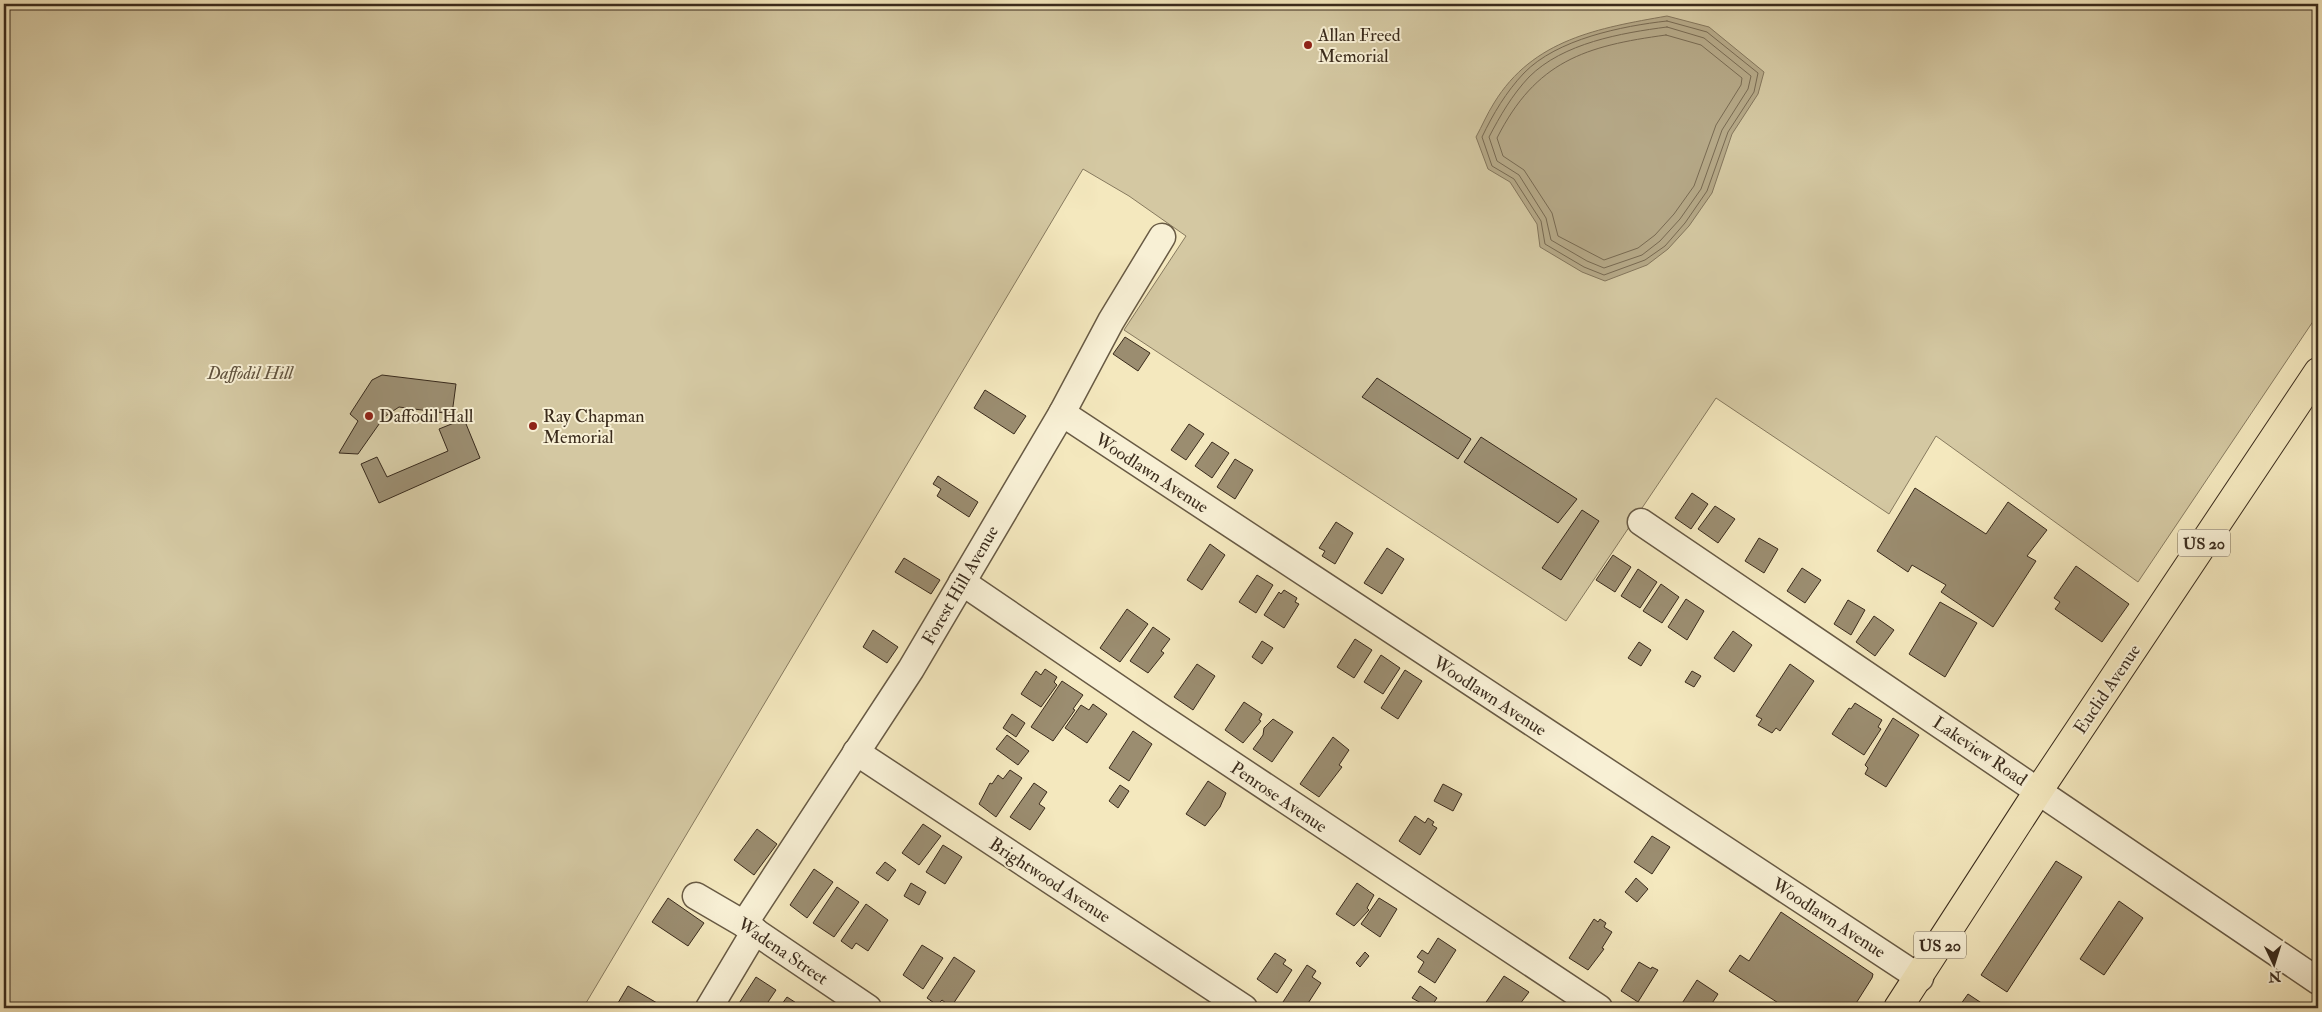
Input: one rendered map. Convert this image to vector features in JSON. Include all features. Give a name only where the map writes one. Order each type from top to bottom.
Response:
[{"type":"main road","name":"Euclid Avenue","points":[[1898,1008],[1920,978],[2040,790],[2318,372]]},
{"type":"street","name":"Forest Hill Avenue","points":[[709,1008],[750,928],[856,752],[911,669],[1062,413],[1111,321],[1162,237]]},
{"type":"street","name":"Woodlawn Avenue","points":[[1062,413],[1920,978]]},
{"type":"street","name":"Lakeview Road","points":[[1641,522],[2040,790],[2318,981]]},
{"type":"street","name":"Penrose Avenue","points":[[962,582],[1159,716],[1599,1008]]},
{"type":"street","name":"Brightwood Avenue","points":[[856,752],[1244,1008]]},
{"type":"street","name":"Wadena Street","points":[[696,896],[750,928],[868,1008]]},
{"type":"green space","name":"Daffodil Hill","points":[[4,4],[2318,4],[2318,314],[2138,582],[1936,436],[1889,514],[1716,398],[1566,621],[1124,330],[1186,236],[1129,196],[1083,169],[583,1008],[4,1008]]},
{"type":"water","points":[[1667,16],[1709,27],[1764,72],[1758,94],[1732,134],[1712,193],[1689,226],[1668,249],[1647,265],[1605,281],[1582,272],[1540,247],[1537,224],[1510,182],[1488,169],[1476,137],[1491,107],[1510,81],[1528,64],[1548,51],[1570,40],[1593,32]]},
{"type":"building","points":[[1125,337],[1150,353],[1138,371],[1113,354]]},
{"type":"building","name":"Daffodil Hall","points":[[382,375],[456,384],[452,414],[399,407],[384,417],[358,454],[339,453],[358,421],[350,414],[372,380]]},
{"type":"building","points":[[1377,378],[1471,439],[1458,459],[1362,397]]},
{"type":"building","points":[[985,390],[1026,416],[1014,434],[974,408]]},
{"type":"building","points":[[464,419],[480,458],[379,503],[361,464],[377,457],[387,477],[448,451],[439,429]]},
{"type":"building","points":[[1189,424],[1204,434],[1186,460],[1171,450]]},
{"type":"building","points":[[1481,437],[1577,499],[1558,523],[1464,462]]},
{"type":"building","points":[[1212,442],[1229,453],[1212,478],[1195,466]]},
{"type":"building","points":[[1235,459],[1253,470],[1235,499],[1217,487]]},
{"type":"building","points":[[938,476],[978,502],[969,517],[937,496],[941,489],[933,484]]},
{"type":"building","points":[[1915,488],[1986,534],[2008,502],[2047,530],[2027,556],[2036,561],[1993,627],[1941,592],[1946,585],[1912,565],[1908,572],[1877,551]]},
{"type":"building","points":[[1692,493],[1708,504],[1691,529],[1675,518]]},
{"type":"building","points":[[1715,506],[1735,519],[1718,543],[1698,529]]},
{"type":"building","points":[[1582,510],[1599,521],[1561,580],[1542,568]]},
{"type":"building","points":[[1336,522],[1353,533],[1335,564],[1322,556],[1325,551],[1319,548]]},
{"type":"building","points":[[1759,538],[1778,549],[1764,573],[1745,561]]},
{"type":"building","points":[[1210,544],[1225,555],[1202,590],[1187,580]]},
{"type":"building","points":[[1387,548],[1404,559],[1382,594],[1364,583]]},
{"type":"building","points":[[1613,555],[1631,567],[1615,592],[1596,580]]},
{"type":"building","points":[[904,558],[940,580],[931,594],[895,572]]},
{"type":"building","points":[[2076,566],[2129,604],[2102,642],[2055,609],[2060,602],[2054,598]]},
{"type":"building","points":[[1802,568],[1821,580],[1805,603],[1787,591]]},
{"type":"building","points":[[1638,569],[1657,582],[1640,608],[1621,596]]},
{"type":"building","points":[[1257,575],[1273,585],[1256,613],[1239,602]]},
{"type":"building","points":[[1661,584],[1679,597],[1662,623],[1643,611]]},
{"type":"building","points":[[1284,590],[1297,598],[1295,602],[1299,604],[1284,628],[1264,615],[1279,592],[1281,594]]},
{"type":"building","points":[[1686,599],[1704,611],[1687,640],[1668,627]]},
{"type":"building","points":[[1848,600],[1865,610],[1851,635],[1834,624]]},
{"type":"building","points":[[1940,602],[1977,623],[1945,677],[1909,654]]},
{"type":"building","points":[[1127,609],[1148,624],[1120,662],[1100,648]]},
{"type":"building","points":[[1874,616],[1894,630],[1875,656],[1856,642]]},
{"type":"building","points":[[1153,627],[1170,639],[1161,651],[1164,653],[1148,673],[1130,661]]},
{"type":"building","points":[[873,630],[898,647],[887,663],[863,647]]},
{"type":"building","points":[[1733,631],[1752,645],[1734,672],[1714,658]]},
{"type":"building","points":[[1355,639],[1372,650],[1354,678],[1337,667]]},
{"type":"building","points":[[1262,641],[1273,648],[1262,664],[1252,657]]},
{"type":"building","points":[[1639,642],[1651,650],[1641,666],[1628,658]]},
{"type":"building","points":[[1381,655],[1400,668],[1383,694],[1364,682]]},
{"type":"building","points":[[1197,664],[1215,676],[1193,710],[1174,697]]},
{"type":"building","points":[[1790,664],[1814,681],[1780,731],[1776,728],[1772,733],[1758,725],[1762,719],[1756,716]]},
{"type":"building","points":[[1045,669],[1057,677],[1054,682],[1057,685],[1041,707],[1021,694],[1036,671],[1041,675]]},
{"type":"building","points":[[1405,670],[1422,681],[1398,719],[1381,708]]},
{"type":"building","points":[[1692,671],[1701,676],[1694,687],[1685,682]]},
{"type":"building","points":[[1062,681],[1083,695],[1053,741],[1031,727]]},
{"type":"building","points":[[1244,702],[1262,714],[1259,720],[1261,721],[1243,743],[1225,730]]},
{"type":"building","points":[[1855,703],[1882,720],[1878,727],[1881,729],[1864,755],[1832,734],[1849,708],[1851,709]]},
{"type":"building","points":[[1093,704],[1107,714],[1087,743],[1065,728],[1081,705],[1089,710]]},
{"type":"building","points":[[1012,714],[1025,723],[1016,737],[1003,728]]},
{"type":"building","points":[[1893,718],[1919,735],[1886,787],[1865,774],[1868,768],[1865,765]]},
{"type":"building","points":[[1273,719],[1293,732],[1272,762],[1253,749],[1263,735],[1264,728]]},
{"type":"building","points":[[1133,731],[1152,744],[1129,781],[1109,768]]},
{"type":"building","points":[[1007,735],[1029,751],[1018,765],[996,749]]},
{"type":"building","points":[[1333,737],[1349,750],[1339,765],[1342,767],[1319,797],[1300,784]]},
{"type":"building","points":[[1010,770],[1022,778],[996,817],[979,804],[990,783],[992,784],[998,775],[1003,779]]},
{"type":"building","points":[[1208,781],[1226,793],[1220,807],[1205,826],[1186,814]]},
{"type":"building","points":[[1034,783],[1047,792],[1039,804],[1045,808],[1030,830],[1010,817]]},
{"type":"building","points":[[1443,784],[1462,794],[1453,811],[1434,801]]},
{"type":"building","points":[[1120,785],[1129,791],[1118,808],[1109,801]]},
{"type":"building","points":[[1415,816],[1425,823],[1428,818],[1434,822],[1432,825],[1437,828],[1420,855],[1399,841]]},
{"type":"building","points":[[923,824],[941,836],[919,865],[902,853]]},
{"type":"building","points":[[757,829],[777,844],[754,875],[734,860]]},
{"type":"building","points":[[1652,836],[1670,847],[1652,874],[1634,862]]},
{"type":"building","points":[[943,845],[962,857],[945,884],[926,872]]},
{"type":"building","points":[[2056,861],[2082,877],[2007,992],[1981,975]]},
{"type":"building","points":[[885,862],[896,870],[888,881],[876,873]]},
{"type":"building","points":[[814,869],[833,882],[807,918],[790,905]]},
{"type":"building","points":[[1636,878],[1648,889],[1637,902],[1625,892]]},
{"type":"building","points":[[911,883],[926,892],[919,905],[904,896]]},
{"type":"building","points":[[1357,883],[1374,895],[1367,908],[1369,910],[1354,926],[1336,914]]},
{"type":"building","points":[[837,887],[859,902],[834,937],[813,923]]},
{"type":"building","points":[[668,898],[704,923],[688,946],[652,922]]},
{"type":"building","points":[[1379,898],[1397,909],[1380,937],[1361,924]]},
{"type":"building","points":[[2119,901],[2143,918],[2104,975],[2080,959]]},
{"type":"building","points":[[866,904],[888,920],[868,951],[856,943],[852,949],[841,941]]},
{"type":"building","points":[[1781,912],[1873,974],[1853,1008],[1786,1008],[1729,971],[1740,955],[1749,961]]},
{"type":"building","points":[[1594,919],[1598,922],[1600,919],[1606,923],[1604,927],[1612,932],[1602,948],[1604,949],[1588,970],[1569,958]]},
{"type":"building","points":[[1438,938],[1456,950],[1435,983],[1418,972],[1424,962],[1417,957],[1422,950],[1428,954]]},
{"type":"building","points":[[922,945],[943,958],[923,989],[903,975]]},
{"type":"building","points":[[1365,952],[1369,956],[1360,967],[1356,963]]},
{"type":"building","points":[[1275,953],[1286,960],[1283,964],[1292,970],[1277,993],[1257,979]]},
{"type":"building","points":[[954,957],[975,971],[951,1007],[942,1000],[937,1005],[927,998]]},
{"type":"building","points":[[1639,962],[1651,969],[1652,967],[1658,970],[1638,1002],[1621,991]]},
{"type":"building","points":[[1307,965],[1316,971],[1312,977],[1321,983],[1305,1008],[1292,1008],[1283,1002]]},
{"type":"building","points":[[1504,976],[1529,992],[1517,1008],[1482,1008]]},
{"type":"building","points":[[756,977],[776,990],[764,1008],[736,1008]]},
{"type":"building","points":[[1697,980],[1718,994],[1709,1008],[1679,1008]]},
{"type":"building","points":[[628,986],[657,1003],[655,1008],[615,1008]]},
{"type":"building","points":[[1420,986],[1437,998],[1430,1008],[1412,998]]},
{"type":"building","points":[[1968,994],[1989,1008],[1958,1008]]},
{"type":"building","points":[[787,997],[804,1008],[779,1008]]},
{"type":"place","name":"Allan Freed Memorial","points":[[1308,45]]},
{"type":"place","name":"Daffodil Hall","points":[[369,416]]},
{"type":"place","name":"Ray Chapman Memorial","points":[[533,426]]}]
